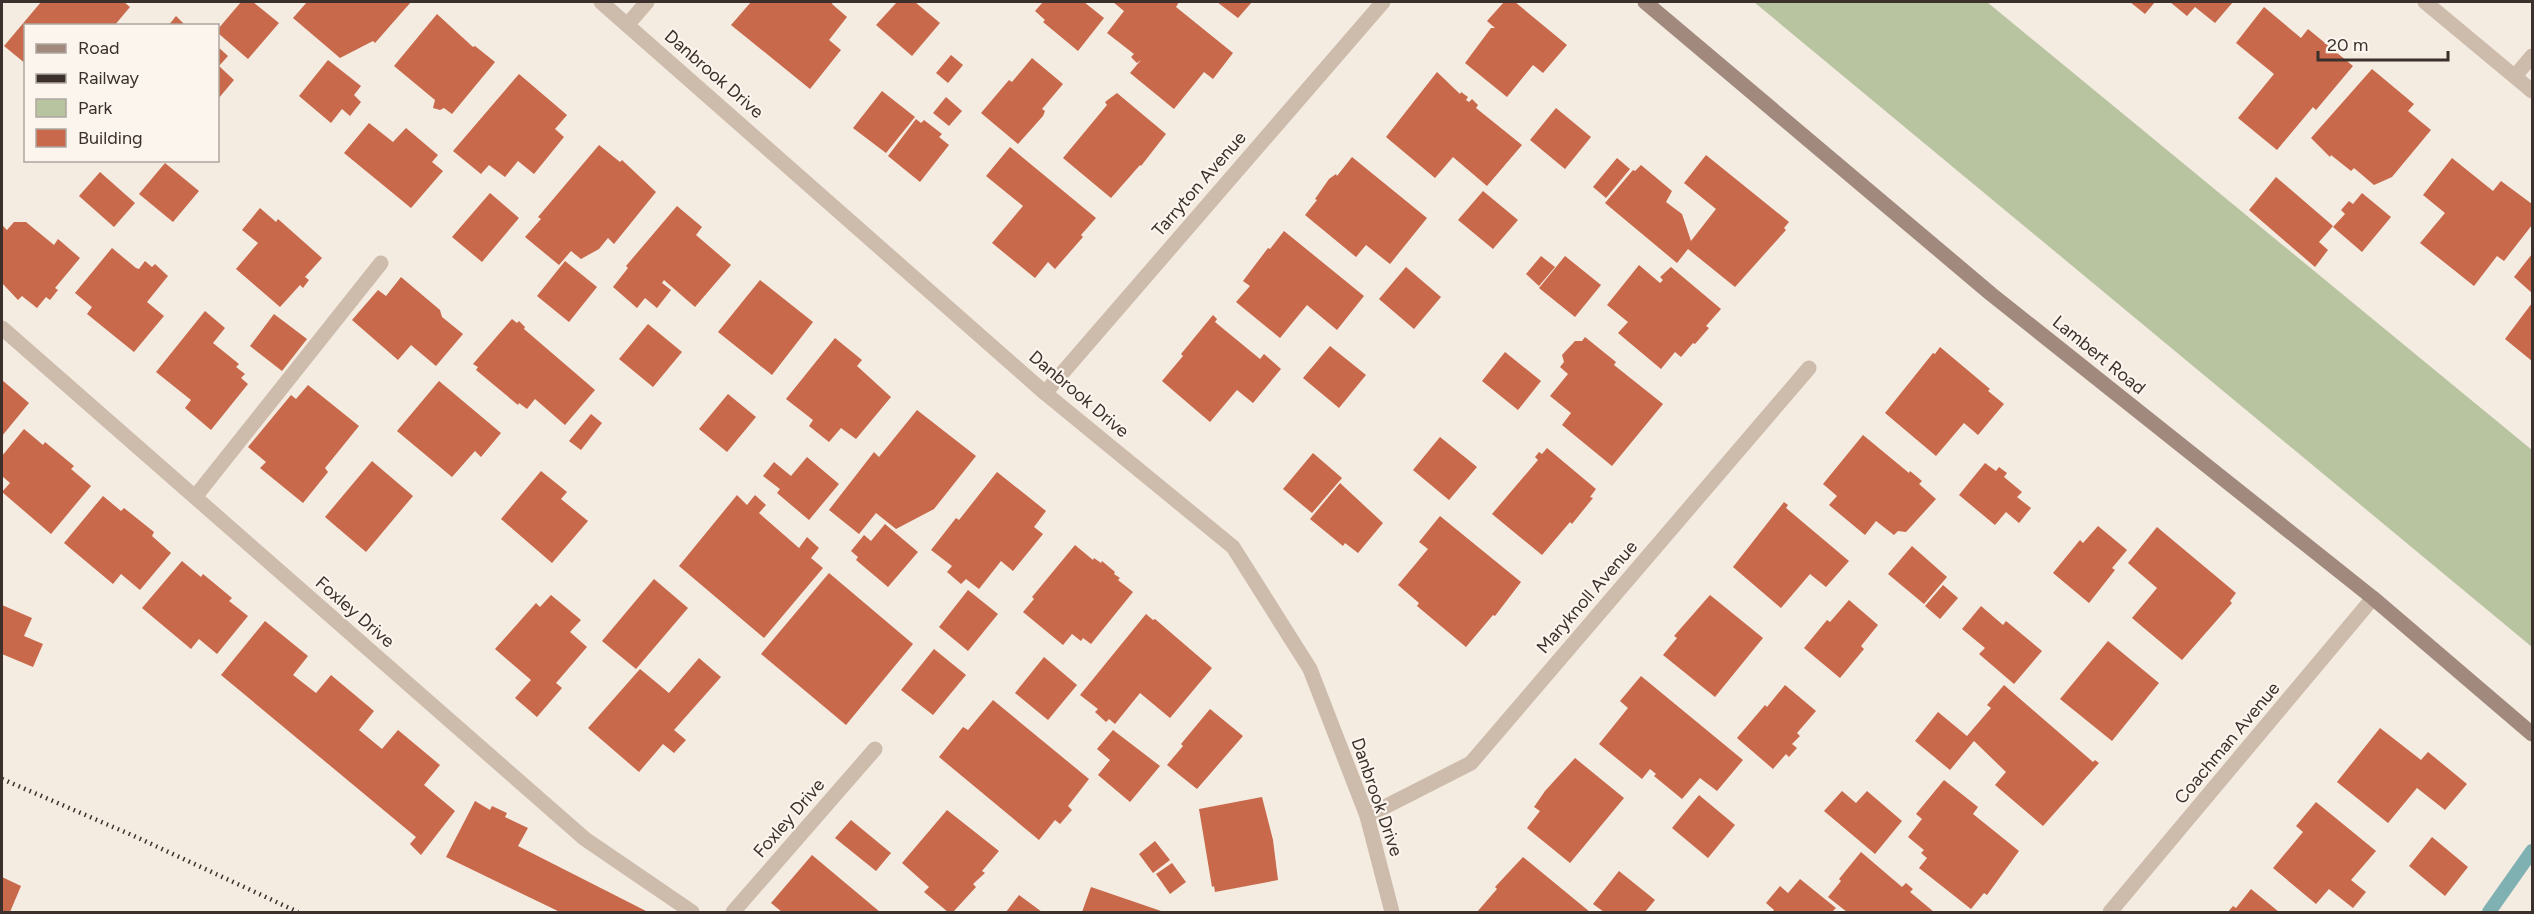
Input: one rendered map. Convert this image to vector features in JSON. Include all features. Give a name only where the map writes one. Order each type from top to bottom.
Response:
[{"type":"main road","name":"Lambert Road","points":[[1646,2],[1991,294],[2373,598],[2532,734]]},
{"type":"street","name":"Danbrook Drive","points":[[601,2],[1045,393],[1233,547],[1310,669],[1367,816],[1392,912]]},
{"type":"street","points":[[628,24],[647,2]]},
{"type":"street","name":"Tarryton Avenue","points":[[1045,393],[1383,2]]},
{"type":"street","points":[[2425,2],[2532,91]]},
{"type":"street","points":[[2515,76],[2532,56]]},
{"type":"street","points":[[195,497],[381,263]]},
{"type":"street","name":"Foxley Drive","points":[[2,328],[585,839],[692,912]]},
{"type":"street","name":"Maryknoll Avenue","points":[[1367,816],[1471,763],[1809,368]]},
{"type":"street","name":"Coachman Avenue","points":[[2110,912],[2373,598]]},
{"type":"street","name":"Foxley Drive","points":[[733,912],[875,749]]},
{"type":"green space","points":[[1754,2],[1987,2],[2532,450],[2532,647]]},
{"type":"building","points":[[41,2],[124,2],[130,7],[116,24],[24,24],[24,62],[4,46]]},
{"type":"building","points":[[241,2],[253,2],[279,23],[248,59],[219,34],[219,28]]},
{"type":"building","points":[[307,2],[411,2],[375,43],[373,41],[340,58],[293,18]]},
{"type":"building","points":[[751,2],[833,2],[832,4],[847,17],[829,40],[841,50],[810,89],[731,25]]},
{"type":"building","points":[[897,2],[915,2],[940,23],[912,56],[876,25]]},
{"type":"building","points":[[1043,2],[1084,2],[1104,18],[1078,51],[1043,22],[1045,20],[1035,11]]},
{"type":"building","points":[[1113,2],[1179,2],[1176,7],[1233,53],[1213,79],[1204,72],[1174,109],[1130,73],[1141,60],[1137,63],[1131,57],[1134,54],[1107,33],[1124,11]]},
{"type":"building","points":[[1217,2],[1252,2],[1238,18]]},
{"type":"building","points":[[1504,2],[1515,2],[1567,45],[1543,73],[1533,65],[1507,97],[1465,63],[1491,28],[1495,28],[1487,21]]},
{"type":"building","points":[[2130,2],[2155,2],[2145,14]]},
{"type":"building","points":[[2170,2],[2233,2],[2215,23],[2195,7],[2187,16]]},
{"type":"building","points":[[2264,7],[2301,38],[2308,29],[2353,66],[2316,110],[2313,107],[2277,150],[2238,118],[2274,74],[2236,43]]},
{"type":"building","points":[[437,14],[473,47],[475,46],[495,62],[452,114],[444,108],[440,110],[433,108],[435,100],[394,66]]},
{"type":"building","points":[[176,16],[184,24],[170,24]]},
{"type":"building","points":[[219,48],[228,56],[219,66]]},
{"type":"building","points":[[951,55],[963,65],[948,83],[936,73]]},
{"type":"building","points":[[1032,58],[1063,84],[1042,109],[1045,111],[1043,116],[1018,144],[981,113],[1009,80],[1012,82]]},
{"type":"building","points":[[328,60],[361,86],[354,95],[361,102],[350,116],[342,109],[331,123],[299,96]]},
{"type":"building","points":[[219,66],[234,80],[219,98]]},
{"type":"building","points":[[2372,69],[2414,104],[2408,111],[2431,130],[2392,177],[2374,185],[2354,168],[2351,171],[2331,155],[2330,157],[2311,138]]},
{"type":"building","points":[[1437,72],[1460,94],[1461,92],[1468,97],[1466,100],[1469,102],[1472,99],[1478,105],[1476,108],[1522,145],[1487,186],[1453,157],[1435,178],[1386,137]]},
{"type":"building","points":[[519,74],[567,115],[555,129],[564,137],[534,174],[518,161],[505,177],[489,165],[481,174],[453,151]]},
{"type":"building","points":[[882,91],[915,117],[886,153],[853,128]]},
{"type":"building","points":[[1117,93],[1166,134],[1141,166],[1111,198],[1063,158],[1107,105],[1105,102]]},
{"type":"building","points":[[946,97],[962,111],[949,126],[933,113]]},
{"type":"building","points":[[1556,108],[1591,137],[1565,169],[1530,140]]},
{"type":"building","points":[[916,119],[921,123],[924,120],[942,134],[939,137],[949,145],[920,182],[888,156]]},
{"type":"building","points":[[369,123],[393,142],[406,128],[438,155],[432,162],[443,171],[411,208],[344,153]]},
{"type":"building","points":[[599,145],[620,162],[622,160],[656,192],[614,244],[608,238],[599,249],[581,259],[571,251],[559,265],[525,237],[541,219],[538,217]]},
{"type":"building","points":[[1010,147],[1096,218],[1055,269],[1048,262],[1035,278],[992,243],[1023,206],[986,176]]},
{"type":"building","points":[[1706,155],[1789,222],[1784,228],[1786,230],[1735,287],[1688,249],[1677,263],[1605,203],[1633,170],[1635,171],[1641,165],[1672,191],[1666,202],[1682,214],[1691,241],[1716,209],[1684,183]]},
{"type":"building","points":[[1352,157],[1427,218],[1390,264],[1366,245],[1356,257],[1305,215],[1329,179],[1336,174],[1337,176]]},
{"type":"building","points":[[1617,158],[1630,169],[1606,198],[1593,187]]},
{"type":"building","points":[[2452,158],[2493,191],[2501,181],[2532,204],[2532,225],[2504,261],[2497,256],[2474,286],[2420,243],[2445,213],[2423,195]]},
{"type":"building","points":[[165,163],[199,191],[173,222],[139,194]]},
{"type":"building","points":[[100,172],[135,203],[114,227],[79,196]]},
{"type":"building","points":[[2276,177],[2333,226],[2319,242],[2328,250],[2315,267],[2249,210]]},
{"type":"building","points":[[1483,191],[1518,220],[1493,249],[1458,220]]},
{"type":"building","points":[[490,193],[519,218],[482,262],[452,237]]},
{"type":"building","points":[[2362,193],[2391,217],[2362,252],[2333,227],[2345,214],[2341,210],[2349,201],[2353,204]]},
{"type":"building","points":[[677,206],[702,227],[696,235],[731,265],[695,307],[664,280],[662,283],[671,290],[657,308],[645,298],[637,308],[613,287],[628,268],[626,266]]},
{"type":"building","points":[[260,208],[276,222],[278,219],[322,258],[305,277],[309,280],[303,288],[300,285],[280,307],[236,269],[258,243],[242,230]]},
{"type":"building","points":[[14,222],[26,222],[54,245],[58,239],[80,258],[55,288],[58,290],[50,300],[46,297],[37,308],[22,296],[18,300],[2,283],[2,225],[7,230]]},
{"type":"building","points":[[1284,231],[1364,296],[1337,330],[1307,305],[1280,338],[1236,302],[1250,286],[1243,281]]},
{"type":"building","points":[[112,248],[136,268],[139,269],[145,261],[152,267],[155,264],[168,276],[147,302],[164,316],[134,352],[87,314],[92,307],[75,293]]},
{"type":"building","points":[[2532,254],[2532,293],[2514,277]]},
{"type":"building","points":[[1541,256],[1555,267],[1539,286],[1526,274]]},
{"type":"building","points":[[1565,256],[1601,285],[1575,317],[1539,288]]},
{"type":"building","points":[[565,261],[597,287],[569,322],[537,296]]},
{"type":"building","points":[[1639,265],[1660,283],[1663,280],[1660,277],[1671,267],[1721,309],[1706,326],[1709,328],[1695,344],[1693,343],[1681,357],[1675,352],[1661,369],[1618,333],[1628,322],[1607,305]]},
{"type":"building","points":[[1406,267],[1441,297],[1414,329],[1379,299]]},
{"type":"building","points":[[401,277],[440,310],[442,317],[463,334],[436,366],[411,345],[398,360],[352,320],[378,290],[386,296]]},
{"type":"building","points":[[760,280],[813,322],[772,375],[718,332]]},
{"type":"building","points":[[2532,303],[2532,361],[2505,339]]},
{"type":"building","points":[[205,311],[225,328],[213,343],[239,364],[236,367],[245,374],[241,378],[248,384],[211,430],[185,408],[191,400],[156,372]]},
{"type":"building","points":[[274,314],[307,339],[282,371],[250,346]]},
{"type":"building","points":[[1213,315],[1217,319],[1215,322],[1260,359],[1264,354],[1281,369],[1253,403],[1237,390],[1210,422],[1162,381]]},
{"type":"building","points":[[512,319],[517,323],[519,321],[525,327],[524,329],[595,390],[565,425],[535,399],[527,409],[519,403],[518,405],[476,370],[478,367],[473,364]]},
{"type":"building","points":[[648,324],[682,352],[653,387],[619,359]]},
{"type":"building","points":[[1585,337],[1616,362],[1614,365],[1663,404],[1612,466],[1562,425],[1571,413],[1550,396],[1568,374],[1560,367],[1564,362],[1562,355],[1575,341],[1582,341]]},
{"type":"building","points":[[835,338],[862,360],[857,366],[891,397],[856,439],[841,428],[829,442],[809,426],[813,420],[786,399]]},
{"type":"building","points":[[1330,346],[1366,375],[1339,408],[1303,378]]},
{"type":"building","points":[[1940,347],[1990,389],[1988,391],[2004,404],[1978,435],[1964,423],[1936,456],[1885,413]]},
{"type":"building","points":[[1505,352],[1541,381],[1518,410],[1482,381]]},
{"type":"building","points":[[2,380],[29,403],[2,436]]},
{"type":"building","points":[[439,381],[501,433],[481,457],[475,451],[452,477],[397,431]]},
{"type":"building","points":[[308,385],[359,426],[325,468],[328,472],[303,503],[260,468],[266,462],[248,447],[291,395],[296,399]]},
{"type":"building","points":[[728,394],[756,417],[727,452],[699,429]]},
{"type":"building","points":[[917,410],[976,456],[934,509],[896,529],[876,513],[859,534],[829,510],[874,452],[879,457]]},
{"type":"building","points":[[591,414],[602,423],[581,450],[569,441]]},
{"type":"building","points":[[24,429],[43,445],[45,442],[74,466],[71,469],[91,486],[51,534],[2,492],[10,483],[2,476],[2,456]]},
{"type":"building","points":[[1863,435],[1922,481],[1919,484],[1936,499],[1906,532],[1898,531],[1894,535],[1876,521],[1865,535],[1829,505],[1837,496],[1823,484]]},
{"type":"building","points":[[1440,437],[1477,467],[1449,500],[1413,470]]},
{"type":"building","points":[[1547,448],[1596,489],[1590,497],[1593,498],[1572,524],[1570,522],[1542,555],[1492,514],[1538,460],[1535,457],[1539,452],[1542,454]]},
{"type":"building","points":[[1313,453],[1342,478],[1312,513],[1283,489]]},
{"type":"building","points":[[807,457],[839,484],[809,520],[777,493],[780,489],[763,476],[774,462],[791,476]]},
{"type":"building","points":[[372,461],[413,496],[366,552],[325,517]]},
{"type":"building","points":[[1985,463],[1996,471],[1999,467],[2007,473],[2004,477],[2022,492],[2017,497],[2031,508],[2019,523],[2006,512],[1995,525],[1959,495]]},
{"type":"building","points":[[541,471],[567,492],[561,499],[588,521],[552,563],[501,519]]},
{"type":"building","points":[[997,472],[1046,511],[1034,527],[1043,534],[1013,571],[1001,561],[979,589],[966,579],[961,584],[947,572],[952,566],[931,550],[956,518],[959,520]]},
{"type":"building","points":[[1340,483],[1383,523],[1358,553],[1345,543],[1343,546],[1310,519]]},
{"type":"building","points":[[737,495],[747,505],[755,495],[766,505],[759,513],[799,548],[807,537],[819,548],[811,558],[823,568],[764,638],[679,566]]},
{"type":"building","points":[[103,496],[121,511],[124,508],[154,532],[152,536],[171,553],[140,590],[121,574],[113,584],[64,543]]},
{"type":"building","points":[[1784,502],[1788,505],[1786,508],[1849,561],[1826,587],[1810,574],[1781,608],[1733,567]]},
{"type":"building","points":[[1440,516],[1521,582],[1495,616],[1493,615],[1466,647],[1417,606],[1419,603],[1398,585],[1428,549],[1419,542]]},
{"type":"building","points":[[885,524],[918,552],[888,587],[856,560],[858,557],[851,551],[864,535],[871,541]]},
{"type":"building","points":[[2098,526],[2127,550],[2112,568],[2115,570],[2089,603],[2053,573],[2080,540],[2083,543]]},
{"type":"building","points":[[2157,527],[2236,593],[2230,601],[2232,603],[2182,660],[2132,618],[2157,588],[2128,563]]},
{"type":"building","points":[[1075,545],[1093,560],[1094,558],[1101,563],[1102,561],[1115,572],[1114,574],[1120,578],[1118,580],[1133,592],[1091,644],[1083,638],[1081,641],[1072,634],[1063,645],[1023,612],[1034,599],[1032,597]]},
{"type":"building","points":[[1912,546],[1947,577],[1924,604],[1888,574]]},
{"type":"building","points":[[182,561],[201,577],[203,574],[232,598],[229,601],[248,616],[217,654],[199,639],[191,649],[142,608]]},
{"type":"building","points":[[829,573],[913,644],[846,725],[761,654]]},
{"type":"building","points":[[654,579],[688,608],[636,669],[602,641]]},
{"type":"building","points":[[1943,585],[1958,598],[1940,619],[1925,606]]},
{"type":"building","points":[[968,590],[998,614],[968,651],[939,627]]},
{"type":"building","points":[[551,595],[581,620],[570,632],[587,647],[556,683],[562,688],[537,717],[515,698],[531,680],[495,649],[536,603],[540,607]]},
{"type":"building","points":[[1710,595],[1763,638],[1715,697],[1663,655],[1677,638],[1674,636]]},
{"type":"building","points":[[1849,600],[1878,625],[1861,646],[1864,649],[1840,678],[1804,648],[1827,620],[1830,622]]},
{"type":"building","points":[[2,605],[32,618],[24,636],[43,644],[33,667],[2,654]]},
{"type":"building","points":[[1981,606],[2003,625],[2006,621],[2042,651],[2014,684],[1979,654],[1985,648],[1962,629]]},
{"type":"building","points":[[1146,614],[1153,620],[1155,619],[1212,668],[1170,718],[1140,693],[1115,724],[1109,719],[1106,722],[1095,712],[1098,709],[1080,695]]},
{"type":"building","points":[[265,621],[308,656],[293,675],[316,693],[331,675],[374,711],[359,730],[382,749],[398,730],[440,765],[424,785],[455,811],[421,855],[410,844],[416,837],[221,675]]},
{"type":"building","points":[[2108,641],[2159,683],[2112,741],[2060,699]]},
{"type":"building","points":[[934,649],[966,675],[933,715],[901,690]]},
{"type":"building","points":[[1044,657],[1077,685],[1048,720],[1015,693]]},
{"type":"building","points":[[699,658],[721,677],[674,730],[686,740],[674,753],[663,744],[639,772],[588,728],[640,669],[669,693]]},
{"type":"building","points":[[1641,676],[1743,760],[1717,791],[1700,778],[1682,799],[1654,776],[1656,774],[1650,769],[1642,779],[1599,744],[1628,708],[1620,701]]},
{"type":"building","points":[[1785,685],[1816,711],[1797,733],[1800,736],[1792,744],[1797,748],[1789,757],[1786,754],[1773,769],[1737,738]]},
{"type":"building","points":[[2004,685],[2093,762],[2095,760],[2099,763],[2043,826],[1995,785],[2006,772],[1974,741],[1950,770],[1915,741],[1938,712],[1967,736],[1991,708],[1987,705]]},
{"type":"building","points":[[993,700],[1089,779],[1068,806],[1072,810],[1060,824],[1055,820],[1039,840],[939,757],[963,727],[968,730]]},
{"type":"building","points":[[1210,709],[1243,736],[1197,789],[1167,765]]},
{"type":"building","points":[[2380,728],[2421,760],[2428,752],[2467,784],[2445,810],[2417,788],[2388,823],[2337,782]]},
{"type":"building","points":[[1113,730],[1160,766],[1130,802],[1098,775],[1110,760],[1097,749]]},
{"type":"building","points":[[1575,758],[1624,798],[1570,863],[1527,828],[1540,811],[1534,807],[1545,791]]},
{"type":"building","points":[[1944,780],[1978,807],[1973,814],[2019,851],[1987,895],[1984,893],[1971,909],[1919,868],[1927,858],[1921,853],[1924,850],[1908,837],[1922,819],[1916,814]]},
{"type":"building","points":[[1842,791],[1856,803],[1867,791],[1902,821],[1875,854],[1824,811]]},
{"type":"building","points":[[1699,795],[1735,825],[1708,858],[1672,828]]},
{"type":"building","points":[[1262,797],[1273,840],[1278,880],[1215,892],[1214,886],[1212,887],[1199,809]]},
{"type":"building","points":[[475,801],[490,810],[492,806],[507,813],[505,817],[528,828],[518,846],[648,912],[560,912],[446,857]]},
{"type":"building","points":[[2316,802],[2376,851],[2351,880],[2366,892],[2353,908],[2329,889],[2316,904],[2273,868],[2303,832],[2296,826]]},
{"type":"building","points":[[947,810],[999,851],[982,871],[985,873],[973,884],[976,887],[954,911],[948,912],[924,892],[929,887],[902,863]]},
{"type":"building","points":[[851,820],[891,853],[876,871],[835,838]]},
{"type":"building","points":[[2432,837],[2468,867],[2445,896],[2409,866]]},
{"type":"building","points":[[1155,841],[1170,860],[1153,873],[1139,854]]},
{"type":"building","points":[[1861,852],[1902,887],[1906,883],[1913,889],[1910,892],[1934,912],[1847,912],[1828,897]]},
{"type":"building","points":[[812,855],[880,912],[782,912],[771,903]]},
{"type":"building","points":[[1523,857],[1590,912],[1477,912],[1497,889],[1495,887]]},
{"type":"building","points":[[1172,863],[1186,882],[1170,894],[1156,874]]},
{"type":"building","points":[[1619,871],[1655,900],[1645,912],[1604,912],[1593,904]]},
{"type":"building","points":[[2,877],[21,886],[10,912],[2,912]]},
{"type":"building","points":[[1800,879],[1836,908],[1832,912],[1773,911],[1766,903],[1780,886],[1788,893]]},
{"type":"building","points":[[1091,887],[1164,912],[1082,912]]},
{"type":"building","points":[[2251,889],[2279,912],[2228,912],[2233,906],[2236,908]]},
{"type":"building","points":[[1019,895],[1042,912],[1006,912]]},
{"type":"waterway","points":[[2489,912],[2532,851]]},
{"type":"railway","points":[[2,779],[134,836],[298,912]]}]
